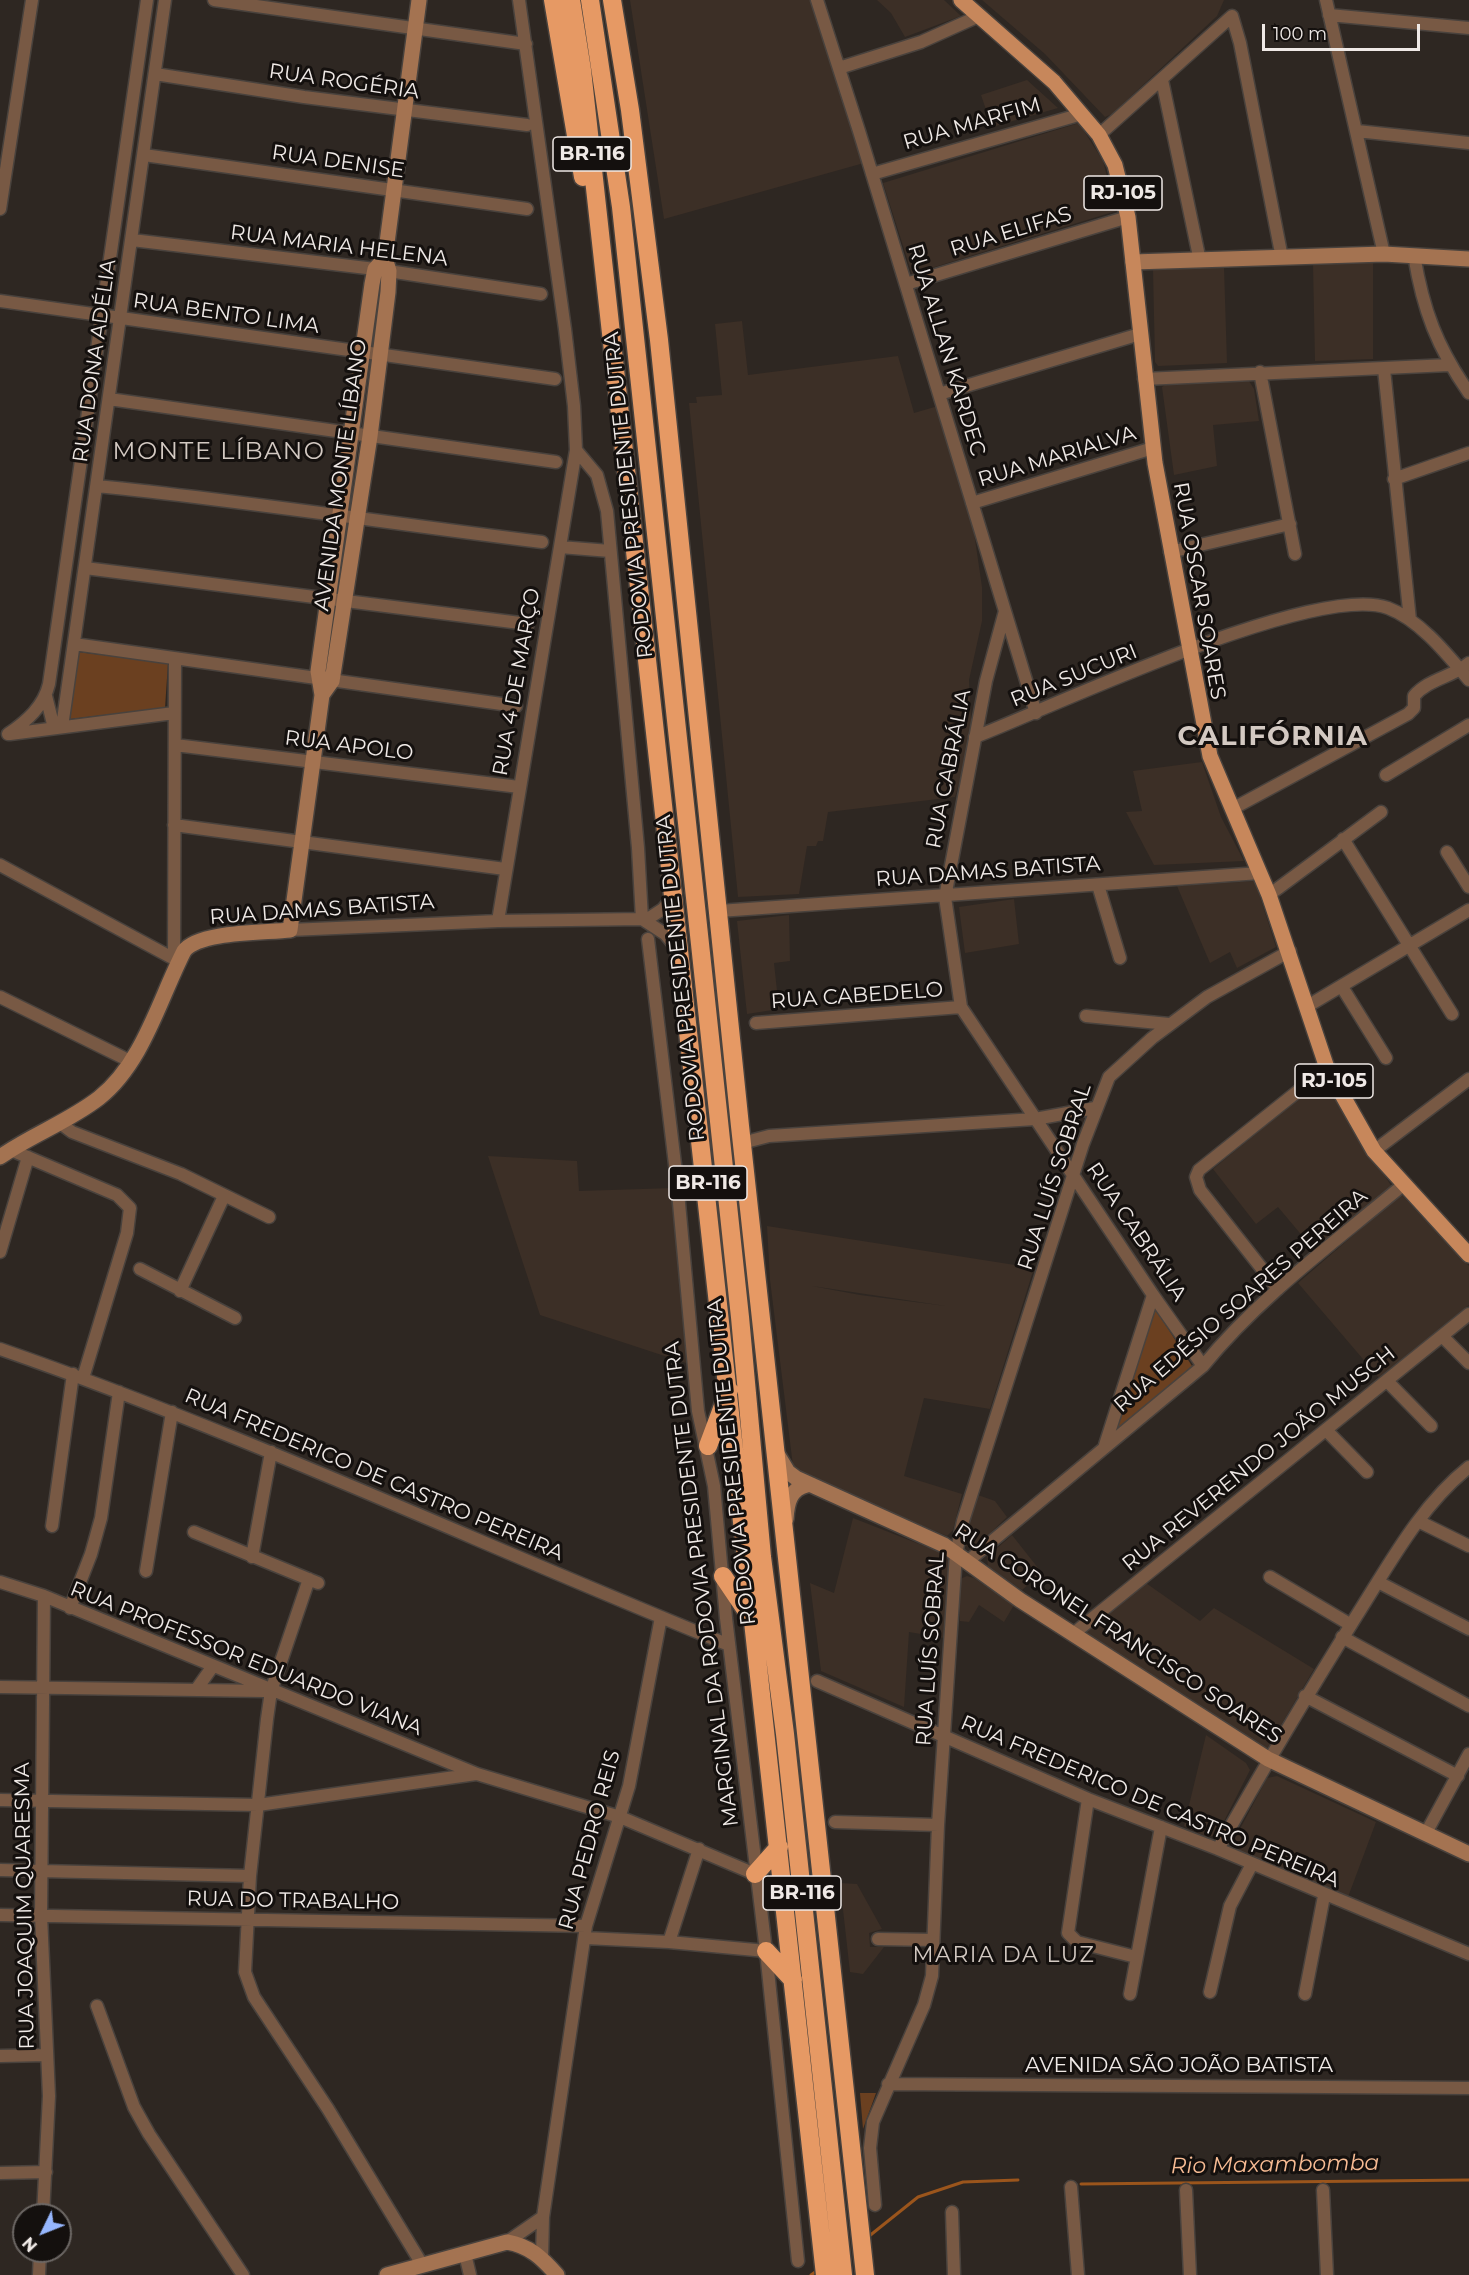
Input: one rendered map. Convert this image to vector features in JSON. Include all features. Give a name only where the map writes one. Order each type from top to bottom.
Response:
[{"type":"highway","name":"BR-116","points":[[553,0],[582,174],[609,308]]},
{"type":"highway","name":"RODOVIA PRESIDENTE DUTRA","points":[[571,0],[609,308],[675,893],[825,2275]]},
{"type":"highway","name":"RODOVIA PRESIDENTE DUTRA","points":[[590,0],[626,254],[737,1293],[762,1557],[786,1746],[843,2275]]},
{"type":"highway","name":"BR-116","points":[[612,0],[630,110],[660,340],[742,1143],[865,2268]]},
{"type":"highway","points":[[708,1446],[730,1388]]},
{"type":"highway","points":[[723,1576],[755,1623]]},
{"type":"highway","points":[[755,1874],[779,1847]]},
{"type":"highway","points":[[766,1951],[793,1980]]},
{"type":"main road","name":"RUA OSCAR SOARES","points":[[961,0],[1053,82],[1100,135],[1115,165],[1128,217],[1153,448],[1204,737],[1290,951],[1327,1068],[1374,1151],[1469,1255]]},
{"type":"street","points":[[0,209],[32,0]]},
{"type":"street","name":"RUA DONA ADÉLIA","points":[[58,728],[46,696],[147,0]]},
{"type":"street","name":"RUA DONA ADÉLIA","points":[[58,728],[74,644],[165,0]]},
{"type":"street","points":[[214,0],[526,44]]},
{"type":"street","name":"AVENIDA MONTE LÍBANO","points":[[325,681],[327,598],[352,434],[371,353],[419,0]]},
{"type":"street","name":"RUA 4 DE MARÇO","points":[[498,921],[576,450],[574,406],[565,329],[519,0]]},
{"type":"street","name":"RUA ALLAN KARDEC","points":[[817,0],[1036,713]]},
{"type":"street","points":[[1326,0],[1384,254]]},
{"type":"street","points":[[1329,15],[1469,28]]},
{"type":"street","points":[[839,68],[921,42],[979,16]]},
{"type":"street","points":[[1100,135],[1232,16],[1240,43],[1282,258]]},
{"type":"street","name":"RUA ROGÉRIA","points":[[155,74],[404,110],[527,125]]},
{"type":"street","points":[[1162,80],[1200,261]]},
{"type":"street","name":"RUA MARFIM","points":[[872,174],[1082,114]]},
{"type":"street","points":[[1357,131],[1469,143]]},
{"type":"street","name":"RUA DENISE","points":[[144,155],[527,209]]},
{"type":"street","name":"RUA ELIFAS","points":[[906,285],[1128,217]]},
{"type":"street","name":"RUA MARIA HELENA","points":[[132,240],[383,266],[541,294]]},
{"type":"street","points":[[1132,262],[1384,254],[1469,259]]},
{"type":"street","points":[[1414,255],[1426,313],[1449,365],[1469,393]]},
{"type":"street","name":"RUA BENTO LIMA","points":[[0,301],[120,320],[555,379]]},
{"type":"street","points":[[939,394],[1140,334]]},
{"type":"street","name":"AVENIDA MONTE LÍBANO","points":[[290,930],[322,695],[345,601],[370,436],[371,353]]},
{"type":"street","points":[[1144,379],[1449,365]]},
{"type":"street","points":[[1384,369],[1410,620]]},
{"type":"street","points":[[1260,372],[1295,554]]},
{"type":"street","points":[[109,399],[556,462]]},
{"type":"street","name":"RUA MARIALVA","points":[[972,503],[1153,448]]},
{"type":"street","points":[[576,450],[591,465],[600,480],[607,512],[644,920]]},
{"type":"street","points":[[1394,479],[1469,453]]},
{"type":"street","points":[[97,486],[204,497],[357,520],[542,543]]},
{"type":"street","points":[[1170,552],[1290,524]]},
{"type":"street","points":[[560,548],[610,551]]},
{"type":"street","points":[[85,568],[528,624]]},
{"type":"street","name":"RUA SUCURI","points":[[975,737],[1188,650],[1333,607],[1380,606],[1410,620],[1466,671]]},
{"type":"street","name":"RUA CABRÁLIA","points":[[1005,611],[986,681],[945,897],[961,1008],[1203,1366]]},
{"type":"street","points":[[74,644],[516,706]]},
{"type":"street","points":[[0,865],[176,960],[175,659]]},
{"type":"street","points":[[1232,809],[1408,714],[1414,708],[1414,696],[1420,690],[1466,671]]},
{"type":"street","points":[[4,735],[29,717],[46,696]]},
{"type":"street","points":[[4,735],[174,713]]},
{"type":"street","points":[[1386,775],[1469,725]]},
{"type":"street","name":"RUA APOLO","points":[[174,745],[519,787]]},
{"type":"street","points":[[1269,895],[1381,812]]},
{"type":"street","points":[[174,825],[505,869]]},
{"type":"street","points":[[1343,839],[1452,1014]]},
{"type":"street","points":[[1447,852],[1469,886]]},
{"type":"street","name":"RUA DAMAS BATISTA","points":[[719,911],[945,897],[1260,873]]},
{"type":"street","points":[[1098,885],[1120,958]]},
{"type":"street","points":[[644,920],[663,909],[675,893]]},
{"type":"street","points":[[1306,1007],[1469,910]]},
{"type":"street","points":[[644,920],[665,934],[680,952]]},
{"type":"street","name":"RUA DAMAS BATISTA","points":[[5,1154],[60,1123],[105,1093],[130,1061],[154,1017],[176,960],[197,940],[290,930],[498,921],[644,920]]},
{"type":"street","name":"MARGINAL DA RODOVIA PRESIDENTE DUTRA","points":[[648,939],[677,1181],[698,1411],[708,1446],[755,1874],[766,1951],[798,2261]]},
{"type":"street","name":"RUA LUÍS SOBRAL","points":[[875,2205],[870,2138],[876,2112],[928,1994],[933,1940],[938,1825],[963,1521],[1095,1108],[1109,1077],[1169,1024],[1240,976],[1290,951]]},
{"type":"street","points":[[1342,987],[1386,1058]]},
{"type":"street","points":[[0,997],[130,1061]]},
{"type":"street","name":"RUA CABEDELO","points":[[756,1023],[961,1008]]},
{"type":"street","points":[[1086,1016],[1169,1024]]},
{"type":"street","points":[[1278,1289],[1200,1190],[1196,1177],[1199,1170],[1238,1137],[1327,1068]]},
{"type":"street","points":[[1374,1151],[1469,1080]]},
{"type":"street","points":[[742,1143],[769,1136],[1035,1119],[1095,1108]]},
{"type":"street","points":[[60,1123],[72,1132],[150,1161],[269,1217]]},
{"type":"street","points":[[5,1154],[28,1157],[117,1195],[130,1208],[127,1233],[78,1376],[52,1526]]},
{"type":"street","points":[[0,1252],[28,1157]]},
{"type":"street","name":"RUA EDÉSIO SOARES PEREIRA","points":[[961,1558],[1203,1366],[1228,1337],[1278,1289],[1403,1185]]},
{"type":"street","points":[[180,1291],[224,1196]]},
{"type":"street","points":[[140,1269],[235,1318]]},
{"type":"street","points":[[1105,1445],[1153,1295]]},
{"type":"street","name":"RUA REVERENDO JOÃO MUSCH","points":[[1073,1634],[1230,1505],[1388,1382],[1469,1314]]},
{"type":"street","points":[[1442,1336],[1469,1363]]},
{"type":"street","name":"RUA FREDERICO DE CASTRO PEREIRA","points":[[0,1349],[78,1376],[271,1452],[729,1645]]},
{"type":"street","points":[[1388,1382],[1431,1426]]},
{"type":"street","points":[[70,1608],[91,1554],[101,1518],[119,1392]]},
{"type":"street","points":[[146,1571],[172,1412]]},
{"type":"street","points":[[1326,1430],[1367,1472]]},
{"type":"street","name":"RUA CORONEL FRANCISCO SOARES","points":[[776,1451],[788,1472],[807,1485],[938,1541],[1073,1634],[1269,1759],[1469,1854]]},
{"type":"street","points":[[252,1557],[271,1452]]},
{"type":"street","points":[[1218,1849],[1305,1696],[1418,1521],[1446,1486],[1469,1467]]},
{"type":"street","points":[[785,1530],[790,1497],[798,1488],[807,1485]]},
{"type":"street","points":[[1418,1521],[1469,1546]]},
{"type":"street","points":[[194,1532],[313,1581],[271,1691],[250,1876],[245,1972],[248,1986],[328,2109],[423,2266]]},
{"type":"street","points":[[1270,1577],[1351,1625]]},
{"type":"street","name":"RUA PROFESSOR EDUARDO VIANA","points":[[0,1582],[44,1596],[477,1774],[620,1817],[755,1874]]},
{"type":"street","points":[[1378,1582],[1469,1629]]},
{"type":"street","name":"RUA JOAQUIM QUARESMA","points":[[44,1596],[41,1915],[49,2096],[44,2203]]},
{"type":"street","name":"RUA PEDRO REIS","points":[[542,2258],[543,2217],[586,1932],[629,1786],[661,1617]]},
{"type":"street","points":[[1342,1637],[1469,1706]]},
{"type":"street","points":[[196,1690],[213,1666]]},
{"type":"street","name":"RUA FREDERICO DE CASTRO PEREIRA","points":[[817,1681],[1088,1799],[1218,1849],[1324,1896],[1469,1954]]},
{"type":"street","points":[[0,1687],[271,1691]]},
{"type":"street","points":[[1305,1696],[1458,1776]]},
{"type":"street","points":[[1426,1833],[1469,1754]]},
{"type":"street","points":[[0,1800],[258,1805],[477,1774]]},
{"type":"street","points":[[1088,1799],[1068,1933],[1077,1942],[1136,1957]]},
{"type":"street","points":[[835,1822],[938,1825]]},
{"type":"street","points":[[1130,1994],[1161,1827]]},
{"type":"street","points":[[669,1942],[699,1849]]},
{"type":"street","points":[[1210,1992],[1230,1906],[1252,1864]]},
{"type":"street","points":[[0,1870],[250,1876]]},
{"type":"street","points":[[1305,1994],[1324,1896]]},
{"type":"street","name":"RUA DO TRABALHO","points":[[0,1915],[248,1920],[586,1932],[766,1951]]},
{"type":"street","points":[[878,1939],[933,1940]]},
{"type":"street","points":[[97,2006],[134,2107],[149,2134],[243,2275]]},
{"type":"street","points":[[0,2056],[47,2055]]},
{"type":"street","name":"AVENIDA SÃO JOÃO BATISTA","points":[[888,2084],[1469,2088]]},
{"type":"street","points":[[0,2173],[46,2172]]},
{"type":"street","points":[[1071,2187],[1078,2275]]},
{"type":"street","points":[[1186,2190],[1190,2275]]},
{"type":"street","points":[[1323,2190],[1327,2275]]},
{"type":"street","points":[[952,2212],[954,2275]]},
{"type":"street","points":[[387,2275],[507,2242],[543,2217]]},
{"type":"street","points":[[507,2242],[526,2247],[542,2258],[557,2275]]},
{"type":"street","points":[[465,2254],[470,2275]]},
{"type":"shaded area","points":[[630,0],[810,0],[864,163],[664,219]]},
{"type":"shaded area","points":[[877,0],[944,0],[961,16],[905,37],[891,13]]},
{"type":"shaded area","points":[[982,0],[1224,0],[1217,16],[1112,114],[1105,117],[1045,54]]},
{"type":"shaded area","points":[[1027,80],[1058,108],[992,127],[981,95]]},
{"type":"shaded area","points":[[1079,123],[1103,161],[1116,211],[912,274],[883,183]]},
{"type":"shaded area","points":[[1373,262],[1373,359],[1315,361],[1313,264]]},
{"type":"shaded area","points":[[1224,267],[1227,363],[1158,366],[1155,362],[1153,269]]},
{"type":"shaded area","points":[[742,321],[748,375],[898,356],[914,413],[938,406],[970,505],[982,587],[982,621],[969,680],[972,739],[955,797],[828,812],[823,841],[818,841],[816,846],[807,846],[799,894],[738,897],[689,403],[697,403],[696,397],[722,395],[715,324]]},
{"type":"shaded area","points":[[1249,381],[1254,389],[1259,421],[1213,425],[1217,466],[1174,475],[1162,387],[1168,383]]},
{"type":"shaded area","points":[[78,652],[168,663],[165,708],[70,719]]},
{"type":"shaded area","points":[[1202,762],[1221,817],[1244,861],[1154,865],[1126,812],[1142,811],[1133,771]]},
{"type":"shaded area","points":[[1255,881],[1276,947],[1237,968],[1230,952],[1210,963],[1177,886]]},
{"type":"shaded area","points":[[1014,899],[1019,944],[965,953],[959,907]]},
{"type":"shaded area","points":[[789,915],[790,961],[774,963],[779,1009],[747,1014],[737,921]]},
{"type":"shaded area","points":[[1326,1076],[1342,1110],[1392,1187],[1315,1251],[1278,1207],[1256,1224],[1213,1169]]},
{"type":"shaded area","points":[[488,1156],[577,1161],[579,1191],[674,1188],[692,1365],[540,1315]]},
{"type":"shaded area","points":[[1401,1194],[1469,1266],[1469,1305],[1380,1379],[1298,1283]]},
{"type":"shaded area","points":[[767,1226],[1034,1268],[990,1409],[924,1398],[904,1476],[962,1494],[953,1530],[947,1536],[800,1474],[793,1466],[770,1280]],"holes":[[[812,1286],[946,1306],[860,1295]]]},
{"type":"shaded area","points":[[1154,1307],[1192,1366],[1114,1434]]},
{"type":"shaded area","points":[[978,1495],[995,1501],[1007,1517],[979,1544],[969,1548],[964,1544],[964,1536]]},
{"type":"shaded area","points":[[853,1518],[942,1553],[949,1559],[944,1638],[909,1632],[904,1707],[821,1671],[810,1583],[834,1593]]},
{"type":"shaded area","points":[[1012,1535],[1042,1573],[1022,1590],[988,1567],[987,1557]]},
{"type":"shaded area","points":[[967,1576],[974,1578],[1014,1605],[1004,1622],[979,1605],[969,1622],[960,1621],[960,1579]]},
{"type":"shaded area","points":[[1143,1581],[1200,1621],[1214,1608],[1314,1669],[1264,1754],[1082,1633]]},
{"type":"shaded area","points":[[1206,1735],[1246,1763],[1250,1770],[1217,1835],[1207,1837],[1184,1826]]},
{"type":"shaded area","points":[[1277,1776],[1376,1822],[1348,1897],[1236,1850],[1233,1842],[1267,1778]]},
{"type":"shaded area","points":[[840,1883],[857,1884],[882,1929],[869,1933],[870,1947],[884,1947],[863,1974],[850,1972]]},
{"type":"shaded area","points":[[860,2093],[876,2093],[863,2129]]},
{"type":"waterway","name":"Rio Maxambomba","points":[[868,2237],[918,2197],[963,2182],[1018,2180]]},
{"type":"waterway","name":"Rio Maxambomba","points":[[1081,2184],[1469,2180]]},
{"type":"waterway","name":"Rio Maxambomba","points":[[811,2275],[818,2270]]},
{"type":"district","name":"MONTE LÍBANO","points":[[219,452]]},
{"type":"district","name":"CALIFÓRNIA","points":[[1273,737]]},
{"type":"district","name":"MARIA DA LUZ","points":[[1004,1956]]}]
